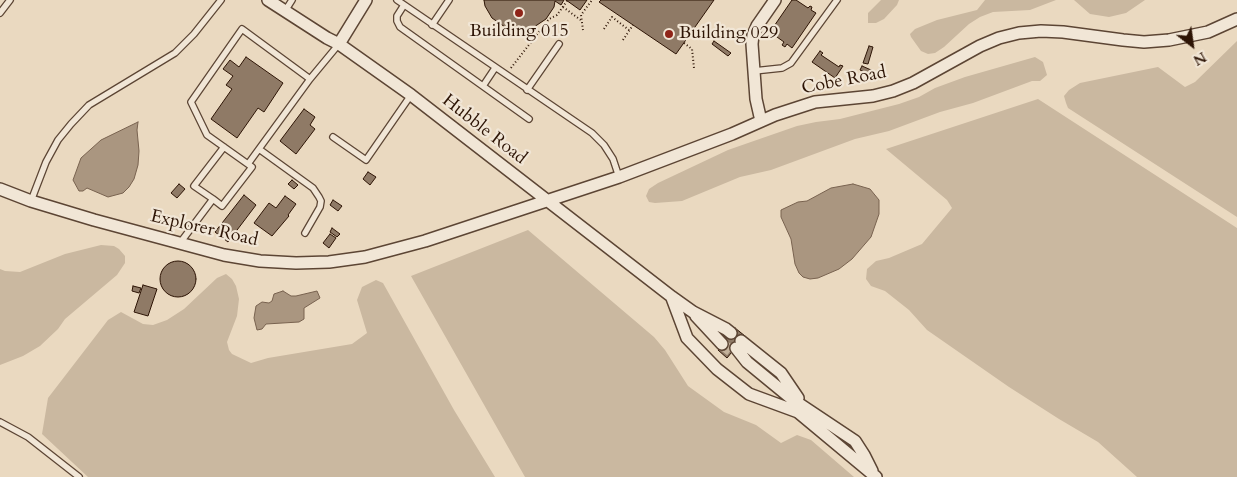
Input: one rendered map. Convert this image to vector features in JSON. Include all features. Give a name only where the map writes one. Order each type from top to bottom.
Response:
[{"type":"street","name":"Hubble Road","points":[[268,0],[339,44],[411,95],[672,297],[693,312],[726,328],[726,339],[703,324],[693,312]]},
{"type":"street","points":[[339,44],[366,0]]},
{"type":"street","points":[[761,121],[756,99],[753,35],[775,0]]},
{"type":"street","name":"Cobe Road","points":[[548,200],[620,177],[761,121],[815,102],[873,96],[893,91],[913,83],[980,46],[999,38],[1019,33],[1041,31],[1122,40],[1152,41],[1190,37],[1208,32],[1237,19]]},
{"type":"street","name":"Explorer Road","points":[[0,188],[31,201],[180,244],[224,255],[260,261],[296,263],[329,262],[390,251],[548,200]]},
{"type":"street","points":[[672,297],[687,338],[717,370],[749,394],[798,412],[875,476]]},
{"type":"street","points":[[806,407],[781,374],[736,347],[747,362],[792,399],[855,441],[875,476]]},
{"type":"lane","points":[[0,13],[10,0]]},
{"type":"lane","points":[[31,201],[46,162],[58,140],[71,124],[89,105],[175,53],[194,34],[221,0]]},
{"type":"lane","points":[[284,11],[292,0]]},
{"type":"lane","points":[[397,0],[598,139],[613,159],[620,177]]},
{"type":"lane","points":[[432,25],[449,0]]},
{"type":"lane","points":[[754,71],[782,68],[791,63],[837,0]]},
{"type":"lane","points":[[404,5],[397,16],[397,22],[400,27],[529,119]]},
{"type":"lane","points":[[224,146],[194,186],[222,206],[252,167],[224,146],[207,135],[191,102],[242,29],[310,79]]},
{"type":"lane","points":[[248,164],[310,79],[339,44]]},
{"type":"lane","points":[[527,90],[559,44]]},
{"type":"lane","points":[[483,86],[495,68]]},
{"type":"lane","points":[[333,137],[366,160],[411,95]]},
{"type":"lane","points":[[259,149],[314,188],[320,197],[320,207],[305,233]]},
{"type":"lane","points":[[180,244],[213,199]]},
{"type":"lane","points":[[0,422],[28,438],[79,477]]},
{"type":"path","points":[[583,30],[582,15],[592,0]]},
{"type":"path","points":[[506,75],[550,19],[557,15],[567,1]]},
{"type":"path","points":[[563,7],[582,21]]},
{"type":"path","points":[[604,28],[612,17],[629,30]]},
{"type":"path","points":[[623,40],[633,25]]},
{"type":"path","points":[[684,43],[692,49],[694,68]]},
{"type":"shaded area","points":[[881,0],[899,0],[897,5],[884,19],[876,23],[868,23],[868,13]]},
{"type":"shaded area","points":[[985,0],[1056,0],[1030,10],[993,12],[980,17],[935,53],[928,54],[921,51],[911,37],[910,34],[915,29],[937,20],[977,10]]},
{"type":"shaded area","points":[[1074,0],[1145,0],[1126,13],[1109,17],[1090,14]]},
{"type":"shaded area","points":[[1237,41],[1237,217],[1068,108],[1066,103],[1064,96],[1069,90],[1080,83],[1158,67],[1185,87],[1195,82]]},
{"type":"shaded area","points":[[1035,57],[1043,62],[1047,75],[1040,81],[1032,81],[889,131],[855,139],[771,170],[740,177],[682,201],[655,203],[649,202],[646,196],[649,189],[658,183],[728,150],[797,126],[840,119],[899,104],[965,77]]},
{"type":"shaded area","points":[[1038,99],[1237,228],[1237,477],[1137,477],[1098,442],[1009,387],[927,330],[909,310],[885,291],[871,286],[866,279],[867,269],[876,261],[889,258],[922,244],[952,208],[947,200],[886,149]]},
{"type":"shaded area","points":[[138,122],[138,165],[134,179],[129,187],[123,193],[108,197],[87,188],[79,191],[73,180],[81,158],[101,140]]},
{"type":"shaded area","points":[[853,184],[870,189],[879,200],[879,214],[871,237],[852,259],[839,269],[818,278],[810,279],[803,277],[795,264],[791,239],[781,217],[781,210],[798,202],[807,201],[831,188]]},
{"type":"shaded area","points":[[528,230],[654,337],[665,350],[688,386],[724,412],[756,425],[781,443],[797,435],[811,440],[854,477],[525,477],[411,276]]},
{"type":"shaded area","points":[[101,245],[114,246],[125,256],[125,263],[117,275],[65,319],[58,329],[40,346],[23,356],[0,365],[0,269],[20,272],[65,254]]},
{"type":"shaded area","points":[[226,274],[236,286],[239,299],[237,316],[227,342],[229,350],[232,354],[251,363],[268,358],[352,344],[367,333],[357,300],[362,287],[376,280],[383,283],[454,410],[495,477],[88,477],[42,434],[48,398],[108,320],[121,312],[143,324],[153,325],[167,320],[184,309],[217,278]]},
{"type":"shaded area","points":[[283,291],[291,296],[296,296],[317,291],[320,298],[304,308],[304,319],[299,322],[266,324],[262,329],[257,330],[254,318],[256,306],[262,302],[269,303],[272,301],[274,294]]},
{"type":"building","name":"Building 015","points":[[484,0],[564,0],[561,5],[555,1],[554,7],[546,19],[534,27],[518,30],[505,27],[492,18],[485,6]]},
{"type":"building","name":"Building 015","points":[[566,0],[587,0],[580,10]]},
{"type":"building","name":"Building 029","points":[[601,0],[714,0],[676,54],[599,2]]},
{"type":"building","points":[[792,0],[796,0],[808,8],[812,7],[811,10],[816,13],[792,48],[787,44],[785,47],[782,45],[784,42],[770,32]]},
{"type":"building","points":[[714,41],[731,53],[728,56],[712,44]]},
{"type":"building","points":[[869,46],[873,47],[868,64],[863,63]]},
{"type":"building","points":[[820,51],[823,53],[821,55],[839,67],[840,65],[843,66],[835,78],[812,62]]},
{"type":"building","points":[[246,57],[283,83],[264,112],[258,108],[237,138],[211,119],[232,89],[226,85],[233,76],[223,69],[230,60],[239,67]]},
{"type":"building","points":[[862,66],[880,74],[878,78],[860,70]]},
{"type":"building","points":[[304,109],[315,117],[310,125],[315,129],[296,154],[280,141]]},
{"type":"building","points":[[368,172],[376,177],[370,185],[363,179]]},
{"type":"building","points":[[292,180],[298,185],[294,189],[288,184]]},
{"type":"building","points":[[179,184],[185,189],[177,198],[171,193]]},
{"type":"building","points":[[244,195],[256,205],[228,242],[215,232]]},
{"type":"building","points":[[285,196],[296,204],[289,216],[272,236],[254,223],[269,203],[276,208]]},
{"type":"building","points":[[333,200],[342,206],[338,211],[330,205]]},
{"type":"building","points":[[332,228],[340,234],[337,237],[330,232]]},
{"type":"building","points":[[330,234],[336,238],[329,248],[323,243]]},
{"type":"building","points":[[178,261],[185,262],[191,266],[195,272],[195,286],[191,292],[185,296],[178,297],[171,296],[165,292],[161,286],[160,279],[161,272],[165,266],[171,262]]},
{"type":"building","points":[[143,285],[157,289],[148,316],[134,312]]},
{"type":"building","points":[[133,286],[141,288],[139,293],[132,291]]},
{"type":"building","points":[[735,328],[745,336],[727,358],[718,350]]},
{"type":"tunnel","points":[[722,344],[732,352]]},
{"type":"place","name":"Building 015","points":[[519,13]]},
{"type":"place","name":"Building 029","points":[[669,34]]}]
